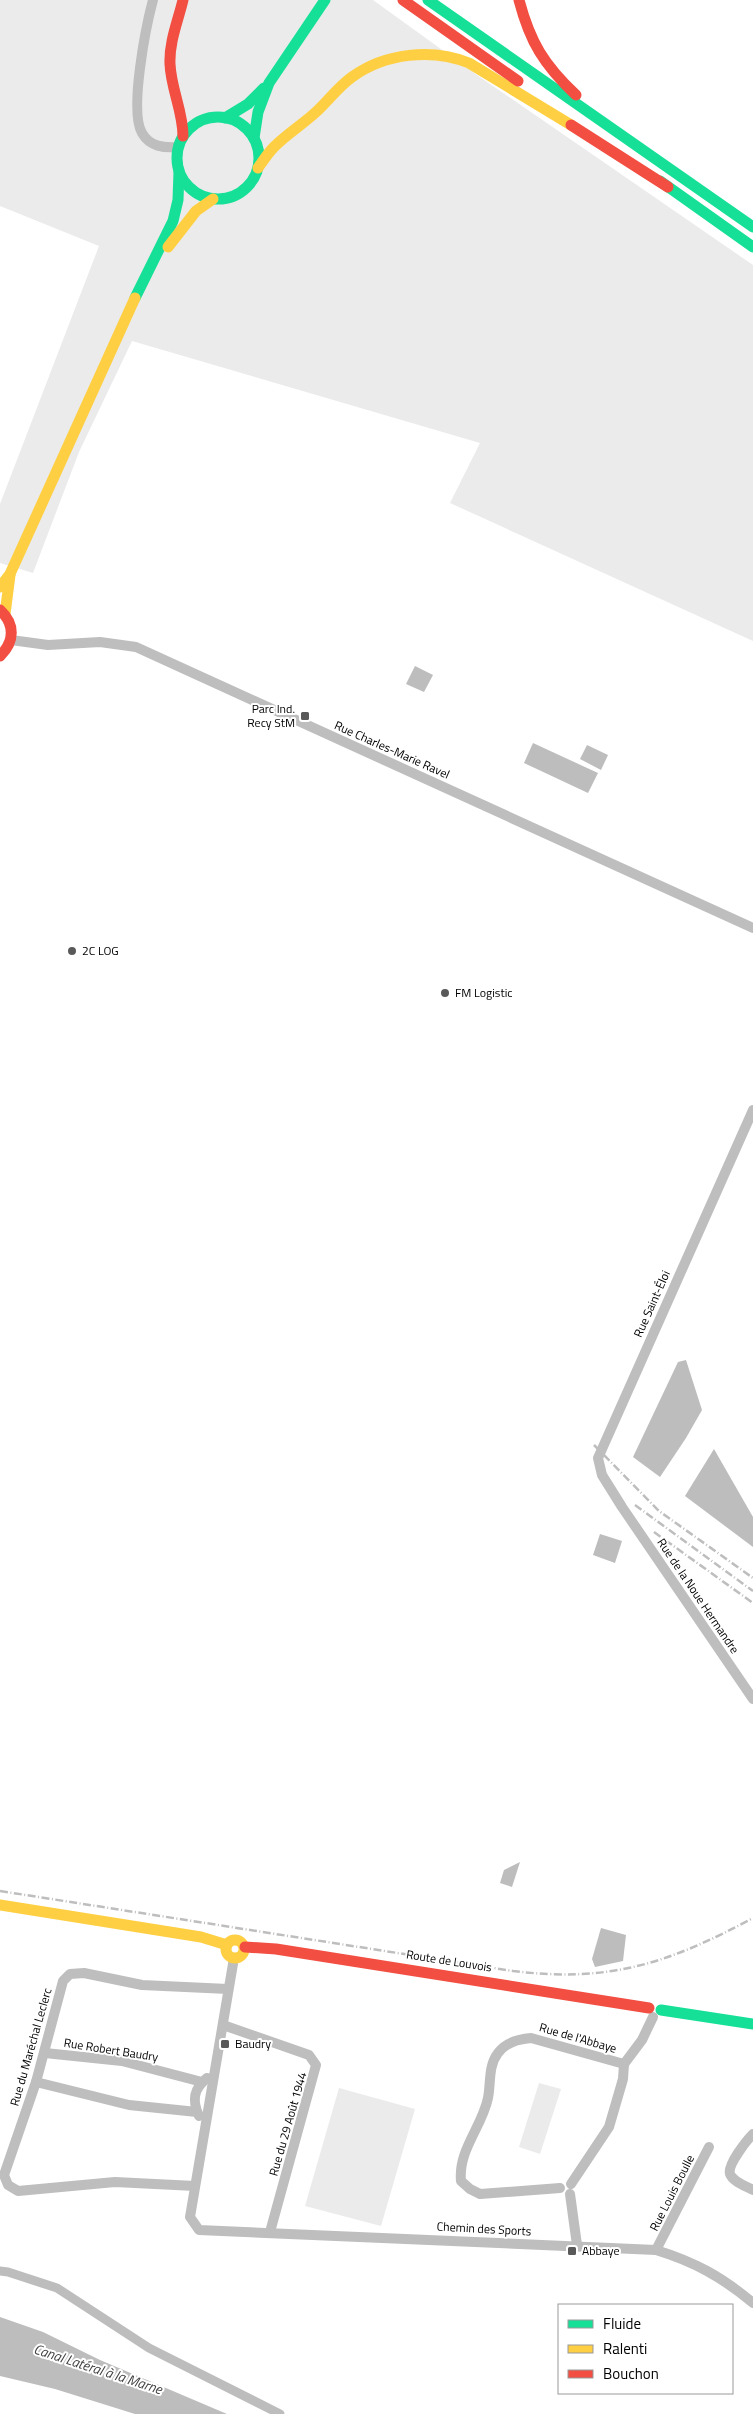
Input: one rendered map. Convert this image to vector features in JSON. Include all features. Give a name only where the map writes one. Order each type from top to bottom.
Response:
[{"type":"main road","points":[[0,656],[8,648],[11,640],[12,626],[2,612],[10,574],[116,334],[173,221],[178,200],[179,172],[176,159],[181,142],[184,116],[171,71],[172,49],[183,0]]},
{"type":"main road","points":[[181,142],[202,121],[226,118],[248,104],[269,83],[325,0]]},
{"type":"main road","points":[[403,0],[753,247]]},
{"type":"main road","points":[[428,0],[753,228]]},
{"type":"main road","points":[[519,0],[534,48],[554,74],[623,137]]},
{"type":"main road","points":[[179,172],[192,191],[214,199],[223,199],[238,194],[250,184],[258,168],[274,147],[315,113],[350,78],[365,68],[395,57],[431,54],[454,57],[470,63],[539,104],[668,187]]},
{"type":"main road","points":[[254,138],[258,112],[269,83]]},
{"type":"main road","points":[[226,118],[245,127],[254,138],[259,153],[258,168]]},
{"type":"main road","points":[[142,284],[184,225],[196,211],[214,199]]},
{"type":"main road","points":[[0,587],[10,574]]},
{"type":"main road","points":[[0,1906],[201,1937],[227,1945]]},
{"type":"main road","points":[[237,1940],[244,1947],[242,1955],[234,1958],[227,1954],[227,1945],[231,1941],[237,1940]]},
{"type":"main road","name":"Route de Louvois","points":[[244,1947],[258,1946],[640,2005],[654,2012],[753,2024]]},
{"type":"street","points":[[153,0],[144,33],[136,118],[141,132],[148,140],[162,149],[181,142]]},
{"type":"street","name":"Rue Charles-Marie Ravel","points":[[11,640],[48,646],[100,642],[136,647],[753,928]]},
{"type":"street","name":"Rue Saint-Éloi","points":[[622,1507],[600,1469],[600,1451],[753,1110]]},
{"type":"street","name":"Rue de la Noue Hermandre","points":[[622,1507],[753,1699]]},
{"type":"street","points":[[195,2186],[234,1958]]},
{"type":"street","name":"Rue du Maréchal Leclerc","points":[[195,2186],[115,2182],[18,2191],[13,2189],[5,2180],[4,2174],[45,2053],[63,1981],[76,1972],[142,1985],[228,1989]]},
{"type":"street","name":"Rue de l'Abbaye","points":[[624,2064],[531,2038],[517,2039],[505,2045],[496,2054],[491,2071],[486,2106],[462,2160],[460,2168],[461,2181],[470,2189],[480,2194],[560,2188],[565,2182],[571,2189],[609,2127],[623,2079],[624,2064],[642,2040],[654,2012]]},
{"type":"street","name":"Rue du 29 Août 1944","points":[[223,2025],[309,2055],[316,2065],[270,2232]]},
{"type":"street","name":"Rue Robert Baudry","points":[[45,2053],[122,2061],[202,2082]]},
{"type":"street","points":[[204,2126],[194,2102],[196,2092],[202,2082],[213,2073]]},
{"type":"street","points":[[36,2082],[122,2103],[198,2112]]},
{"type":"street","points":[[753,2134],[734,2160],[730,2171],[732,2178],[753,2190]]},
{"type":"street","name":"Rue Louis Boulle","points":[[656,2250],[709,2147]]},
{"type":"street","name":"Chemin des Sports","points":[[195,2186],[190,2217],[199,2230],[577,2245],[656,2250],[689,2260],[716,2275],[753,2303]]},
{"type":"street","points":[[571,2189],[577,2245]]},
{"type":"shaded area","points":[[0,0],[373,0],[477,75],[753,265],[753,641],[450,503],[480,443],[132,341],[79,452],[33,573],[0,563],[0,504],[99,246],[0,206]]},
{"type":"shaded area","points":[[539,2083],[561,2089],[540,2154],[519,2147]]},
{"type":"shaded area","points":[[339,2088],[415,2109],[381,2226],[305,2206]]},
{"type":"water","points":[[415,666],[433,675],[424,692],[406,684]]},
{"type":"water","points":[[533,743],[598,773],[588,793],[524,763]]},
{"type":"water","points":[[587,745],[608,755],[601,770],[580,759]]},
{"type":"water","points":[[686,1360],[702,1410],[660,1477],[633,1457],[678,1362]]},
{"type":"water","points":[[714,1449],[753,1517],[753,1547],[685,1496]]},
{"type":"water","points":[[600,1534],[622,1541],[615,1563],[593,1555]]},
{"type":"water","points":[[520,1862],[512,1887],[500,1883],[504,1870]]},
{"type":"water","points":[[601,1928],[626,1935],[623,1961],[595,1967],[592,1959]]},
{"type":"water","name":"Canal Latéral à la Marne","points":[[0,2317],[43,2332],[100,2360],[227,2414],[135,2414],[55,2389],[0,2376]]},
{"type":"waterway","points":[[0,2271],[57,2288],[149,2348],[280,2414]]},
{"type":"railway","points":[[594,1445],[659,1511],[753,1578]]},
{"type":"railway","points":[[635,1505],[753,1591]]},
{"type":"railway","points":[[654,1532],[753,1603]]},
{"type":"railway","points":[[0,1891],[513,1971],[548,1974],[580,1974],[638,1966],[694,1947],[753,1918]]},
{"type":"traffic: fast","points":[[254,138],[258,112],[269,83],[325,0]]},
{"type":"traffic: fast","points":[[428,0],[753,227]]},
{"type":"traffic: fast","points":[[225,118],[248,104],[264,88]]},
{"type":"traffic: fast","points":[[218,117],[234,120],[247,129],[256,142],[259,158],[256,174],[247,187],[234,196],[218,199],[202,196],[189,187],[180,174],[177,158],[180,142],[189,129],[202,120],[218,117]]},
{"type":"traffic: fast","points":[[135,298],[173,221],[178,200],[179,172]]},
{"type":"traffic: fast","points":[[660,181],[753,247]]},
{"type":"traffic: fast","points":[[661,2010],[753,2024]]},
{"type":"traffic: slow","points":[[258,168],[274,147],[316,112],[352,77],[379,63],[409,55],[440,55],[469,63],[571,125]]},
{"type":"traffic: slow","points":[[168,247],[196,211],[213,199]]},
{"type":"traffic: slow","points":[[0,587],[10,574],[135,298]]},
{"type":"traffic: slow","points":[[5,614],[10,575]]},
{"type":"traffic: slow","points":[[0,1905],[201,1937],[227,1945]]},
{"type":"traffic: slow","points":[[231,1940],[239,1940],[244,1945],[244,1949],[242,1956],[231,1958],[226,1953],[226,1945],[231,1940]]},
{"type":"traffic: jam","points":[[183,0],[172,40],[170,56],[172,82],[181,118],[183,136]]},
{"type":"traffic: jam","points":[[403,0],[518,81]]},
{"type":"traffic: jam","points":[[519,0],[533,41],[547,63],[576,95]]},
{"type":"traffic: jam","points":[[571,125],[668,187]]},
{"type":"traffic: jam","points":[[0,610],[11,627],[11,639],[0,656]]},
{"type":"traffic: jam","points":[[245,1947],[276,1949],[649,2008]]},
{"type":"place","name":"Parc Ind. Recy StM","points":[[305,716]]},
{"type":"place","name":"2C LOG","points":[[72,951]]},
{"type":"place","name":"FM Logistic","points":[[445,993]]},
{"type":"place","name":"Baudry","points":[[225,2044]]},
{"type":"place","name":"Abbaye","points":[[572,2251]]}]
